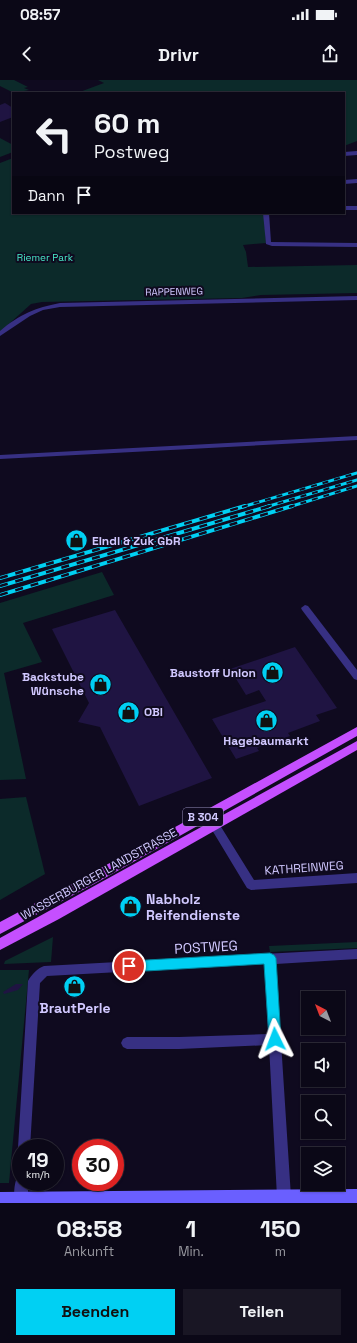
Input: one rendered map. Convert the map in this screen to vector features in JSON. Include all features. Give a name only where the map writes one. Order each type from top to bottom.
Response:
[{"type":"main road","name":"WASSERBURGER LANDSTRASSE","points":[[0,928],[92,879],[357,731]]},
{"type":"main road","name":"WASSERBURGER LANDSTRASSE","points":[[0,944],[55,915],[357,745]]},
{"type":"street","points":[[345,154],[357,153]]},
{"type":"street","points":[[345,182],[357,181]]},
{"type":"street","points":[[345,208],[357,208]]},
{"type":"street","points":[[266,214],[268,243],[357,245]]},
{"type":"street","name":"RAPPENWEG","points":[[0,334],[32,310],[60,305],[357,298]]},
{"type":"street","points":[[0,457],[357,438]]},
{"type":"street","points":[[305,608],[357,677]]},
{"type":"street","name":"KATHREINWEG","points":[[214,825],[251,885],[357,878]]},
{"type":"street","name":"POSTWEG","points":[[25,1139],[34,981],[44,971],[357,954]]},
{"type":"street","points":[[270,958],[284,1196]]},
{"type":"street","points":[[127,1043],[179,1043],[275,1039]]},
{"type":"street","points":[[21,1191],[21,1199]]},
{"type":"street","points":[[0,1199],[357,1196]]},
{"type":"green space","points":[[0,80],[14,80],[28,87],[24,88],[29,90],[12,92],[0,86]]},
{"type":"green space","points":[[98,80],[357,80],[357,141],[345,146],[345,92],[80,92],[104,83]]},
{"type":"green space","points":[[0,138],[12,144],[12,152],[0,157]]},
{"type":"green space","name":"Riemer Park","points":[[12,158],[12,214],[264,214],[266,243],[243,245],[246,252],[248,267],[357,265],[357,293],[261,295],[242,298],[42,302],[31,304],[0,332],[0,163]]},
{"type":"green space","points":[[102,572],[114,595],[23,623],[42,662],[4,673],[26,779],[0,780],[0,603]]},
{"type":"green space","points":[[26,797],[45,874],[0,900],[0,799]]},
{"type":"green space","points":[[53,937],[51,962],[4,964],[5,961]]},
{"type":"green space","points":[[357,942],[357,948],[270,952],[269,946]]},
{"type":"green space","points":[[0,970],[29,970],[9,1183],[0,1183]]},
{"type":"building","points":[[5,103],[12,107],[12,117],[0,122],[0,105]]},
{"type":"building","name":"OBI","points":[[115,610],[212,778],[139,806],[100,727],[78,722],[89,703],[52,629]]},
{"type":"building","name":"Hagebaumarkt","points":[[295,647],[337,708],[316,715],[320,721],[288,733],[290,736],[257,748],[259,751],[236,759],[212,719],[266,701],[259,690],[246,695],[230,669]]},
{"type":"building","points":[[16,984],[23,984],[18,990],[4,994],[3,992]]},
{"type":"railway","points":[[242,507],[357,473]]},
{"type":"railway","points":[[266,507],[357,480]]},
{"type":"railway","points":[[289,507],[357,486]]},
{"type":"railway","points":[[0,578],[245,506]]},
{"type":"railway","points":[[0,586],[270,506]]},
{"type":"railway","points":[[0,595],[292,506]]},
{"type":"place","name":"Eindl & Zuk GbR","points":[[76,541]]},
{"type":"place","name":"Baustoff Union","points":[[272,673]]},
{"type":"place","name":"Backstube Wünsche","points":[[100,684]]},
{"type":"place","name":"OBI","points":[[129,712]]},
{"type":"place","name":"Hagebaumarkt","points":[[266,720]]},
{"type":"place","name":"Nabholz Reifendienste","points":[[131,907]]},
{"type":"place","name":"BrautPerle","points":[[75,986]]},
{"type":"route","points":[[129,966],[270,958],[275,1039]]}]
